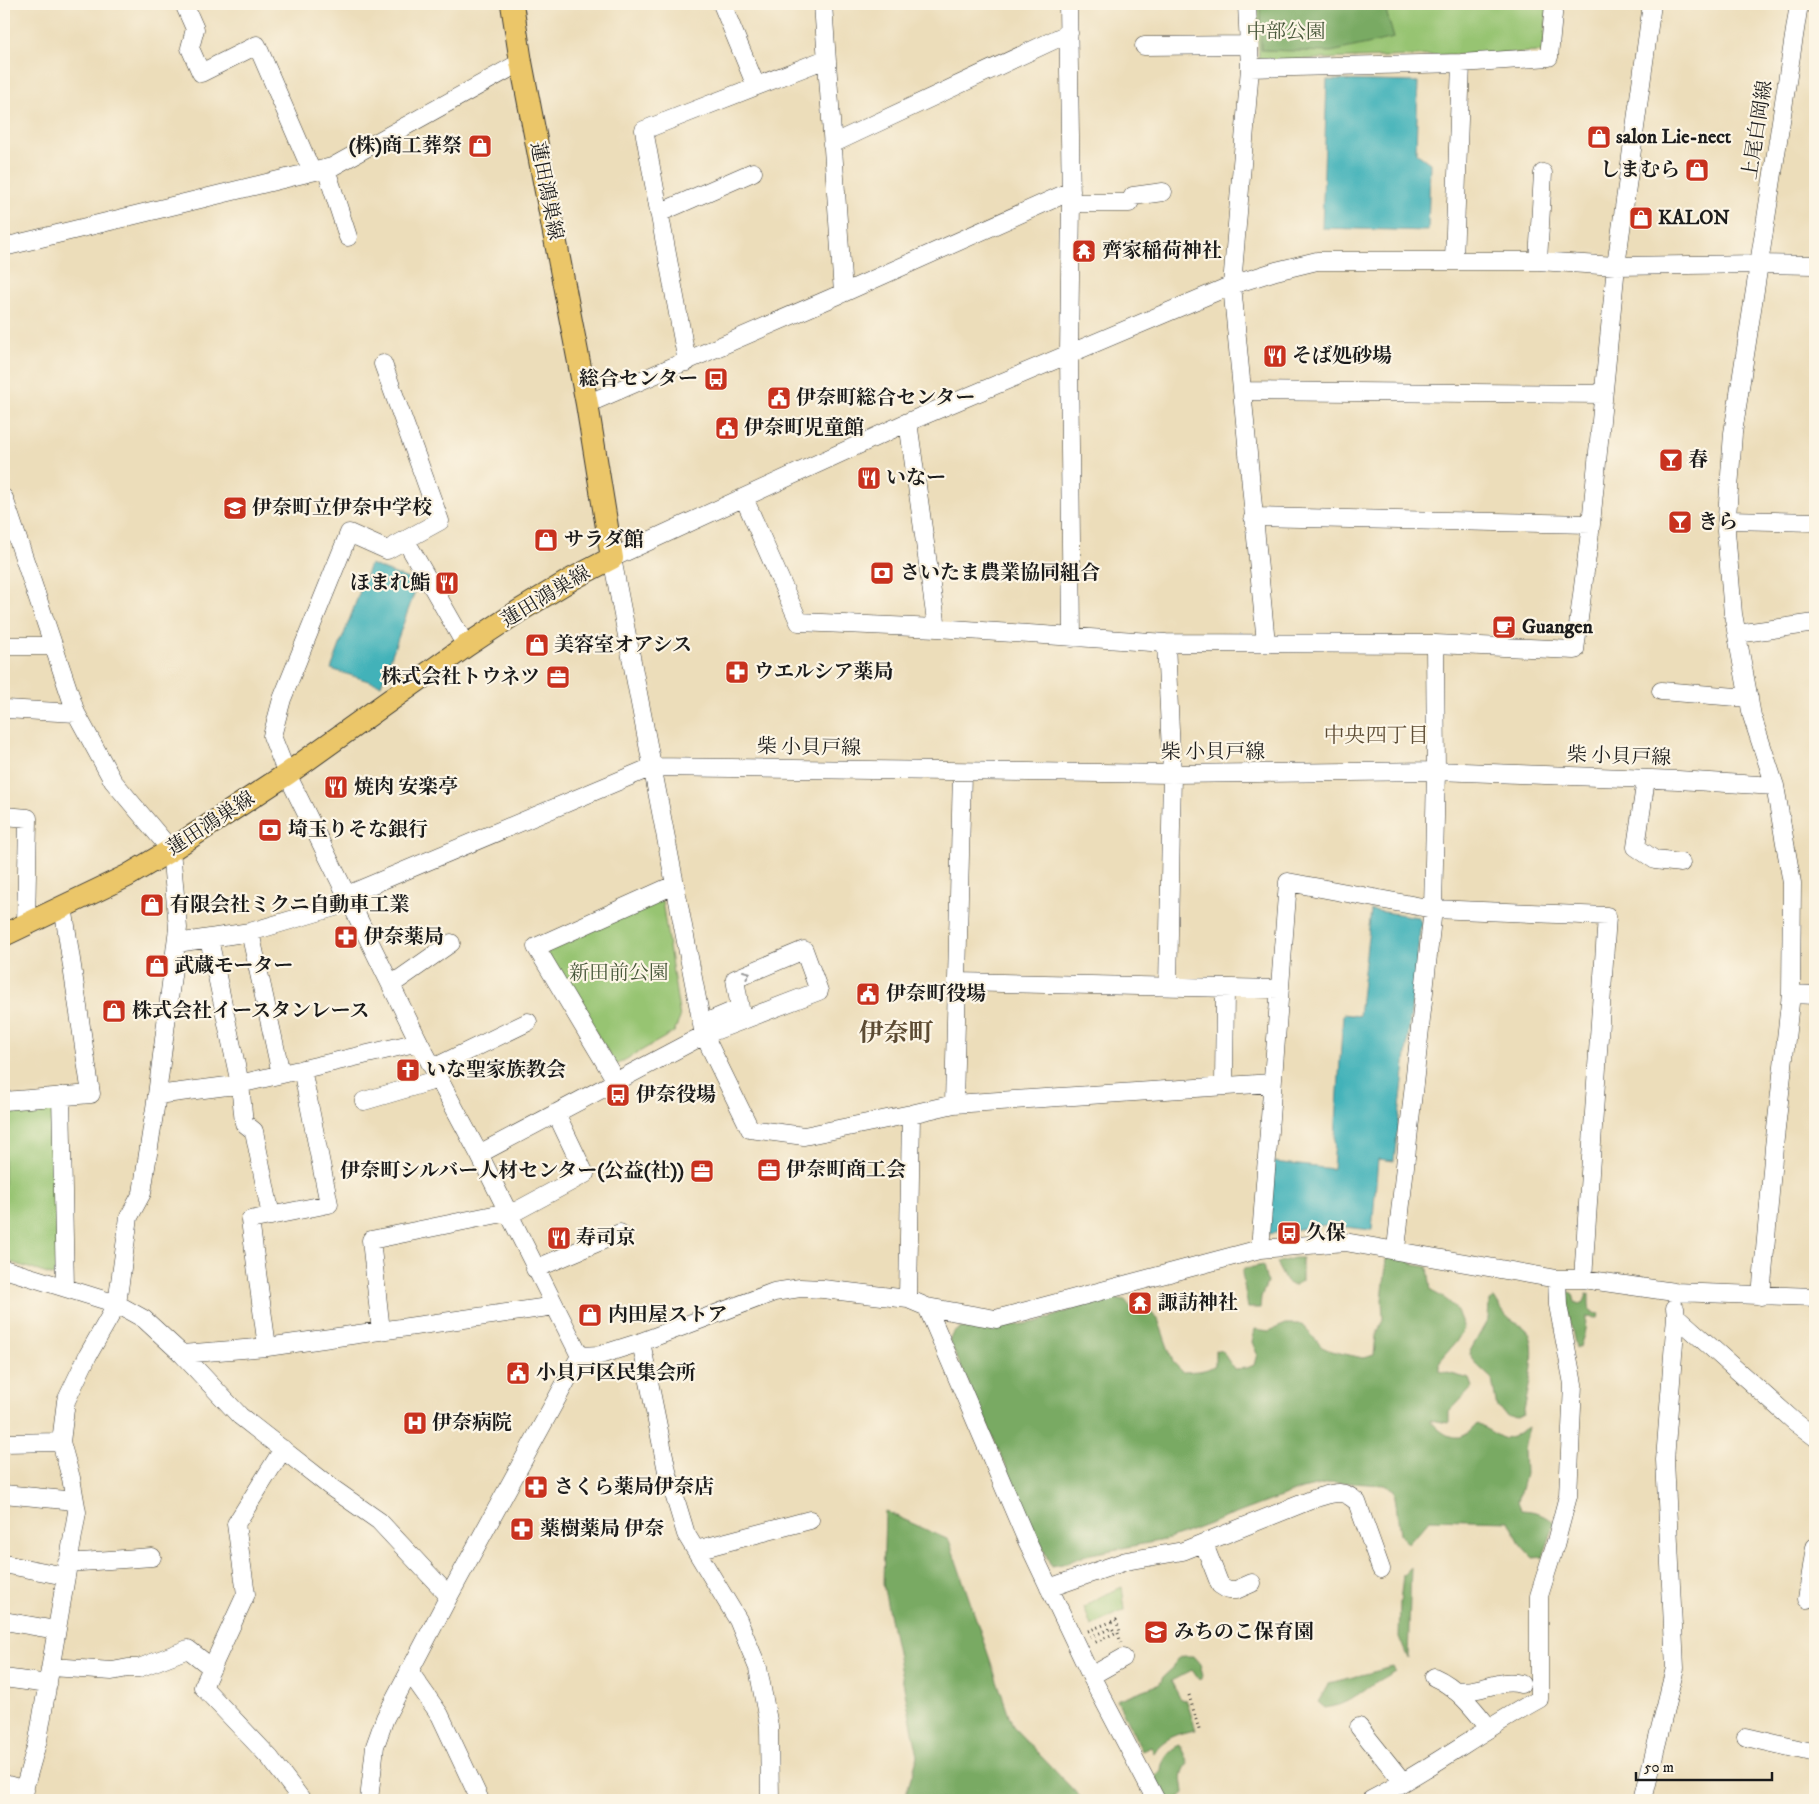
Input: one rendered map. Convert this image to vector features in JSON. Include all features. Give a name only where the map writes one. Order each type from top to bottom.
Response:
[{"type":"main road","name":"蓮田鴻巣線","points":[[4,935],[127,876],[170,850],[287,774],[466,646],[564,584],[612,558],[587,404],[521,62],[512,4]]},
{"type":"street","points":[[184,4],[194,29],[190,48],[201,73],[257,45],[319,170],[348,237]]},
{"type":"street","points":[[722,4],[756,86]]},
{"type":"street","points":[[822,4],[843,293]]},
{"type":"street","points":[[1068,4],[1071,197],[1069,353],[1072,638]]},
{"type":"street","points":[[1247,4],[1250,68],[1232,285],[1266,643]]},
{"type":"street","points":[[1250,68],[1461,63],[1548,57],[1554,4]]},
{"type":"street","points":[[744,498],[799,622],[937,628],[1166,643],[1435,644],[1575,650],[1591,524],[1616,266],[1652,4]]},
{"type":"street","name":"上尾白岡線","points":[[1761,1296],[1774,1147],[1791,994],[1792,883],[1775,786],[1748,698],[1733,614],[1727,520],[1733,433],[1799,4]]},
{"type":"street","points":[[1807,4],[1815,5]]},
{"type":"street","points":[[832,144],[1069,33]]},
{"type":"street","points":[[1144,46],[1250,45]]},
{"type":"street","points":[[687,362],[644,130],[826,59]]},
{"type":"street","points":[[4,247],[332,167],[521,62]]},
{"type":"street","points":[[1454,260],[1461,63]]},
{"type":"street","points":[[659,213],[753,172]]},
{"type":"street","points":[[1538,261],[1543,172]]},
{"type":"street","points":[[587,404],[1071,197],[1128,203],[1133,196],[1163,192]]},
{"type":"street","points":[[1272,1083],[954,1104],[804,1136],[750,1129],[703,1030],[612,558],[908,422],[1069,353],[1232,285],[1276,271],[1317,261],[1538,261],[1616,266],[1815,265]]},
{"type":"street","points":[[383,364],[440,521],[387,550],[349,533],[282,699],[272,736],[287,774],[419,1042],[479,1154],[580,1356]]},
{"type":"street","points":[[1243,391],[1604,394]]},
{"type":"street","points":[[908,422],[937,628]]},
{"type":"street","points":[[4,498],[76,713],[113,781],[170,850],[178,928],[157,1096],[142,1193],[129,1217],[117,1304],[88,1355],[66,1401],[61,1442],[71,1478],[77,1512],[38,1740],[23,1795],[4,1784]]},
{"type":"street","points":[[1253,517],[1591,524]]},
{"type":"street","points":[[1727,520],[1815,522]]},
{"type":"street","points":[[406,541],[466,646]]},
{"type":"street","points":[[1737,634],[1815,623]]},
{"type":"street","points":[[1166,643],[1172,774],[1168,987]]},
{"type":"street","points":[[1396,1249],[1433,909],[1436,772],[1435,644]]},
{"type":"street","points":[[4,646],[54,646]]},
{"type":"street","points":[[1661,691],[1748,698]]},
{"type":"street","points":[[5,709],[76,713]]},
{"type":"street","points":[[177,943],[250,932],[335,907],[348,897],[652,767]]},
{"type":"street","name":"柴 小貝戸線","points":[[652,767],[1172,774],[1436,772],[1646,779],[1775,786]]},
{"type":"street","points":[[954,1104],[962,772]]},
{"type":"street","points":[[1646,779],[1636,847],[1655,860],[1681,863]]},
{"type":"street","points":[[4,816],[28,818],[26,925]]},
{"type":"street","points":[[1260,1249],[1288,882],[1433,909],[1607,916],[1583,1279]]},
{"type":"street","points":[[616,1081],[536,947],[674,884]]},
{"type":"street","points":[[4,1100],[91,1094],[63,906]]},
{"type":"street","points":[[250,932],[281,1074]]},
{"type":"street","points":[[209,939],[240,1084],[244,1123],[254,1131],[271,1216]]},
{"type":"street","points":[[391,985],[451,943]]},
{"type":"street","points":[[479,1154],[616,1081],[740,1008],[735,979],[804,950],[819,991],[703,1030]]},
{"type":"street","points":[[958,982],[1279,989]]},
{"type":"street","points":[[1224,1086],[1225,988]]},
{"type":"street","points":[[1791,994],[1815,995]]},
{"type":"street","points":[[364,1101],[436,1074],[528,1022]]},
{"type":"street","points":[[157,1096],[240,1084],[419,1042]]},
{"type":"street","points":[[267,1347],[250,1220],[329,1204],[302,1069]]},
{"type":"street","points":[[61,1096],[65,1288]]},
{"type":"street","points":[[381,1331],[371,1240],[508,1214],[585,1174],[556,1113]]},
{"type":"street","points":[[908,1299],[911,1114]]},
{"type":"street","points":[[535,1269],[620,1233]]},
{"type":"street","points":[[580,1356],[600,1355],[641,1342],[774,1292],[800,1288],[908,1299],[927,1307],[996,1320],[1260,1249],[1346,1242],[1396,1249],[1557,1279],[1583,1279],[1674,1292],[1761,1296],[1815,1296]]},
{"type":"street","points":[[4,1269],[117,1304],[144,1318],[182,1354],[240,1416],[379,1521],[449,1596]]},
{"type":"street","points":[[1371,1800],[1539,1699],[1539,1596],[1568,1496],[1573,1384],[1558,1305],[1557,1279]]},
{"type":"street","points":[[1644,1800],[1674,1668],[1665,1460],[1676,1316],[1674,1292]]},
{"type":"street","points":[[182,1354],[267,1347],[555,1306]]},
{"type":"street","points":[[927,1307],[1027,1541],[1049,1588],[1098,1672],[1156,1800]]},
{"type":"street","points":[[1676,1316],[1795,1422],[1815,1437]]},
{"type":"street","points":[[641,1342],[667,1471],[686,1534],[738,1620],[758,1668],[769,1726],[770,1800]]},
{"type":"street","points":[[369,1800],[375,1746],[385,1718],[409,1670],[580,1356]]},
{"type":"street","points":[[4,1443],[61,1442]]},
{"type":"street","points":[[282,1449],[236,1524],[246,1594],[203,1687],[270,1758],[302,1800]]},
{"type":"street","points":[[1049,1588],[1126,1561],[1182,1551],[1204,1544],[1316,1498],[1337,1492],[1350,1495],[1357,1502],[1381,1569]]},
{"type":"street","points":[[4,1494],[75,1501]]},
{"type":"street","points":[[696,1550],[810,1520]]},
{"type":"street","points":[[1204,1544],[1220,1585],[1228,1590],[1236,1590],[1252,1583]]},
{"type":"street","points":[[1807,1599],[1815,1547]]},
{"type":"street","points":[[4,1564],[66,1570],[152,1557]]},
{"type":"street","points":[[4,1621],[56,1630]]},
{"type":"street","points":[[4,1678],[139,1668],[188,1649],[212,1668]]},
{"type":"street","points":[[1098,1672],[1123,1658]]},
{"type":"street","points":[[409,1670],[440,1715],[480,1800]]},
{"type":"street","points":[[1434,1678],[1441,1680],[1456,1691],[1474,1708],[1489,1728]]},
{"type":"street","points":[[1456,1691],[1473,1690],[1511,1681],[1521,1684]]},
{"type":"street","points":[[1359,1727],[1403,1782]]},
{"type":"street","points":[[1746,1737],[1815,1754]]},
{"type":"path","points":[[1098,1672],[1094,1642],[1114,1633],[1112,1628],[1089,1637],[1086,1632],[1116,1620],[1120,1632],[1118,1636],[1125,1653],[1123,1658]]},
{"type":"path","points":[[1189,1695],[1200,1733]]},
{"type":"green space","name":"中部公園","points":[[1256,4],[1548,4],[1543,52],[1259,61]]},
{"type":"green space","points":[[1260,4],[1384,4],[1394,38],[1331,52],[1261,50]]},
{"type":"green space","name":"新田前公園","points":[[656,899],[662,901],[680,1018],[674,1032],[616,1065],[547,953],[548,947]]},
{"type":"green space","points":[[58,1105],[57,1277],[4,1260],[4,1109]]},
{"type":"green space","points":[[1294,1258],[1302,1258],[1302,1281],[1293,1286],[1286,1282],[1276,1263]]},
{"type":"green space","points":[[1387,1258],[1405,1258],[1415,1265],[1428,1267],[1431,1291],[1453,1305],[1464,1329],[1440,1361],[1440,1371],[1470,1379],[1473,1387],[1449,1412],[1449,1423],[1430,1420],[1445,1434],[1455,1437],[1465,1435],[1477,1424],[1504,1439],[1512,1437],[1528,1427],[1524,1451],[1525,1474],[1518,1501],[1521,1510],[1540,1513],[1555,1523],[1543,1557],[1533,1558],[1521,1545],[1509,1521],[1430,1519],[1408,1544],[1400,1534],[1394,1490],[1385,1485],[1335,1482],[1302,1489],[1169,1539],[1086,1555],[1067,1563],[1051,1566],[949,1340],[953,1333],[960,1328],[991,1329],[1037,1322],[1107,1297],[1125,1300],[1136,1314],[1149,1311],[1158,1319],[1173,1362],[1183,1372],[1204,1370],[1215,1365],[1215,1350],[1222,1351],[1234,1369],[1247,1368],[1254,1365],[1257,1354],[1252,1342],[1255,1329],[1269,1331],[1286,1324],[1302,1324],[1322,1347],[1331,1351],[1363,1358],[1374,1355],[1376,1336],[1383,1319],[1382,1299]]},
{"type":"green space","points":[[1263,1265],[1267,1283],[1261,1297],[1260,1308],[1248,1308],[1242,1273],[1244,1269]]},
{"type":"green space","points":[[1569,1291],[1573,1294],[1575,1302],[1579,1304],[1583,1302],[1586,1294],[1589,1293],[1589,1305],[1592,1313],[1599,1314],[1597,1318],[1586,1317],[1583,1339],[1580,1346],[1576,1348],[1564,1302],[1565,1293]]},
{"type":"green space","points":[[1494,1298],[1506,1315],[1525,1328],[1531,1338],[1533,1359],[1529,1384],[1523,1415],[1517,1418],[1509,1417],[1497,1408],[1492,1379],[1475,1363],[1469,1353],[1488,1319],[1489,1301]]},
{"type":"green space","points":[[885,1511],[949,1540],[1013,1727],[1083,1800],[904,1800],[918,1756],[883,1584]]},
{"type":"green space","points":[[1411,1567],[1408,1659],[1399,1637],[1400,1602],[1403,1575]]},
{"type":"green space","points":[[1122,1587],[1125,1610],[1091,1626],[1084,1607]]},
{"type":"green space","points":[[1184,1656],[1193,1656],[1200,1664],[1203,1675],[1199,1680],[1192,1670],[1171,1681],[1180,1698],[1186,1699],[1196,1730],[1167,1740],[1154,1753],[1151,1747],[1142,1751],[1117,1700],[1160,1684],[1163,1677],[1173,1668],[1177,1659]]},
{"type":"green space","points":[[1393,1667],[1395,1671],[1340,1705],[1325,1708],[1318,1702],[1329,1683]]},
{"type":"green space","points":[[1180,1745],[1188,1763],[1182,1781],[1184,1793],[1178,1800],[1167,1800],[1155,1776],[1161,1771],[1167,1755]]},
{"type":"water","points":[[1327,80],[1418,82],[1416,153],[1430,163],[1428,231],[1322,228]]},
{"type":"water","points":[[370,564],[418,583],[381,685],[331,669]]},
{"type":"water","points":[[1371,910],[1418,917],[1421,922],[1394,1161],[1378,1159],[1372,1230],[1326,1225],[1268,1234],[1274,1162],[1333,1169],[1343,1014],[1359,1016]]},
{"type":"place","name":"salon Lie-nect","points":[[1599,137]]},
{"type":"place","name":"(株)商工葬祭","points":[[480,146]]},
{"type":"place","name":"しまむら","points":[[1697,170]]},
{"type":"place","name":"KALON","points":[[1641,218]]},
{"type":"place","name":"齊家稲荷神社","points":[[1084,251]]},
{"type":"place","name":"そば処砂場","points":[[1275,356]]},
{"type":"place","name":"総合センター","points":[[716,379]]},
{"type":"place","name":"伊奈町総合センター","points":[[779,398]]},
{"type":"place","name":"伊奈町児童館","points":[[727,428]]},
{"type":"place","name":"春","points":[[1671,460]]},
{"type":"place","name":"いなー","points":[[869,478]]},
{"type":"place","name":"伊奈町立伊奈中学校","points":[[235,508]]},
{"type":"place","name":"きら","points":[[1680,522]]},
{"type":"place","name":"サラダ館","points":[[546,540]]},
{"type":"place","name":"さいたま農業協同組合","points":[[882,573]]},
{"type":"place","name":"ほまれ鮨","points":[[447,583]]},
{"type":"place","name":"Guangen","points":[[1504,627]]},
{"type":"place","name":"美容室オアシス","points":[[537,645]]},
{"type":"place","name":"ウエルシア薬局","points":[[737,672]]},
{"type":"place","name":"株式会社トウネツ","points":[[558,677]]},
{"type":"place","name":"焼肉 安楽亭","points":[[336,787]]},
{"type":"place","name":"埼玉りそな銀行","points":[[270,830]]},
{"type":"place","name":"有限会社ミクニ自動車工業","points":[[152,905]]},
{"type":"place","name":"伊奈薬局","points":[[346,937]]},
{"type":"place","name":"武蔵モーター","points":[[157,966]]},
{"type":"place","name":"伊奈町役場","points":[[868,994]]},
{"type":"place","name":"株式会社イースタンレース","points":[[114,1011]]},
{"type":"place","name":"いな聖家族教会","points":[[408,1070]]},
{"type":"place","name":"伊奈役場","points":[[618,1095]]},
{"type":"place","name":"伊奈町商工会","points":[[769,1170]]},
{"type":"place","name":"伊奈町シルバー人材センター(公益(社))","points":[[702,1171]]},
{"type":"place","name":"久保","points":[[1289,1233]]},
{"type":"place","name":"寿司京","points":[[559,1238]]},
{"type":"place","name":"諏訪神社","points":[[1140,1303]]},
{"type":"place","name":"内田屋ストア","points":[[590,1315]]},
{"type":"place","name":"小貝戸区民集会所","points":[[518,1373]]},
{"type":"place","name":"伊奈病院","points":[[415,1423]]},
{"type":"place","name":"さくら薬局伊奈店","points":[[536,1487]]},
{"type":"place","name":"薬樹薬局 伊奈","points":[[522,1529]]},
{"type":"place","name":"みちのこ保育園","points":[[1156,1632]]},
{"type":"district","name":"中央四丁目","points":[[1376,736]]},
{"type":"district","name":"伊奈町","points":[[896,1033]]}]
